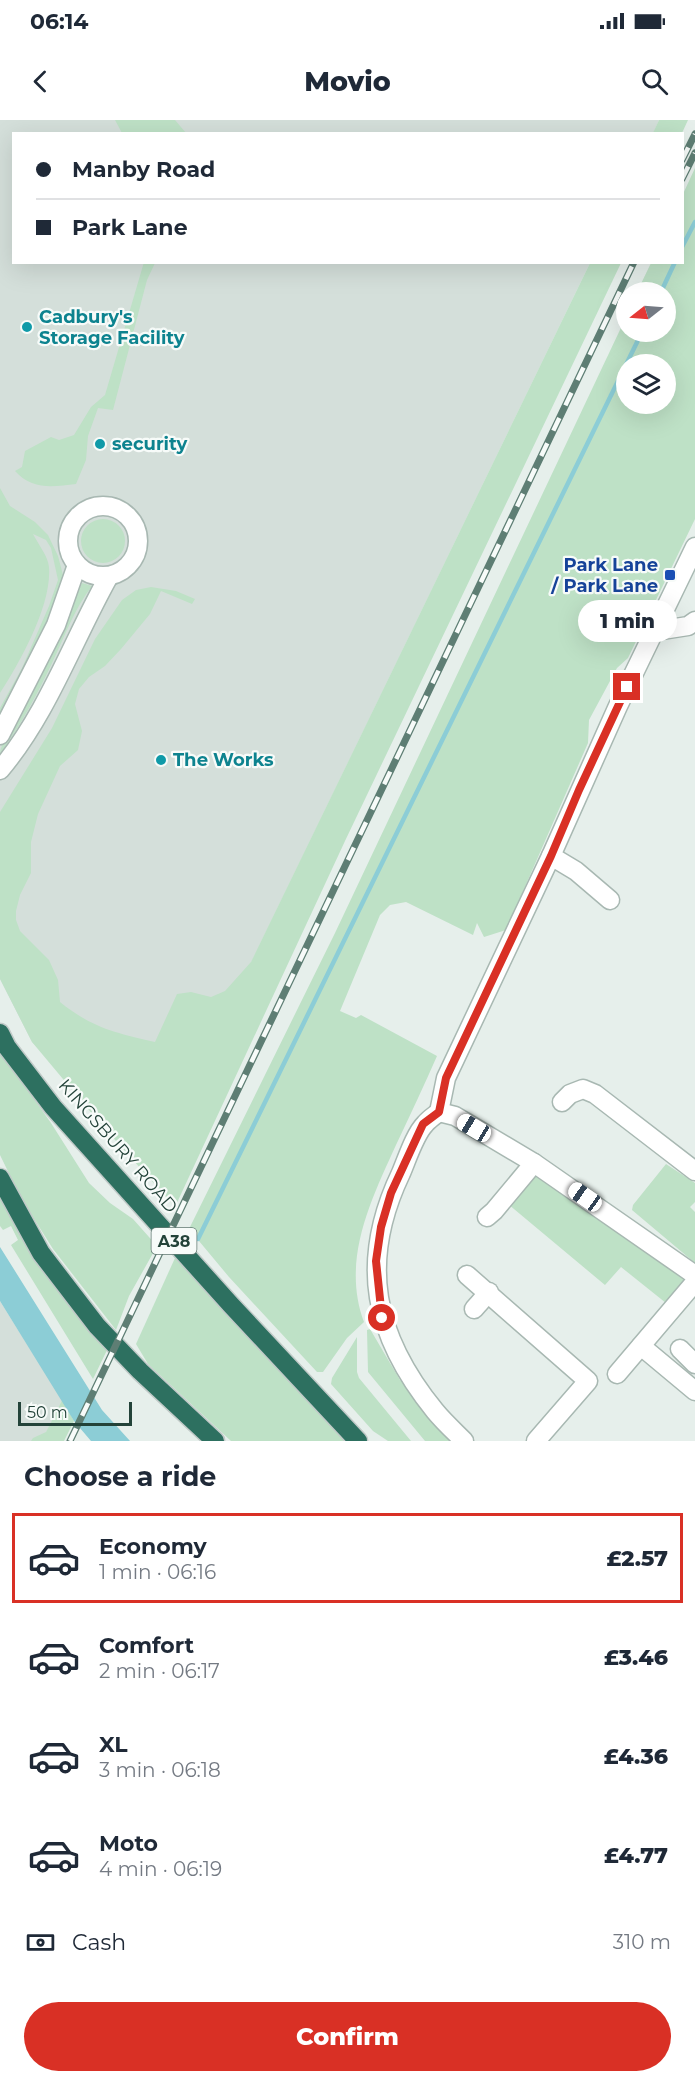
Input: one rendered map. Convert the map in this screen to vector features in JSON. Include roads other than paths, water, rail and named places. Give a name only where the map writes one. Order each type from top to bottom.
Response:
[{"type":"highway","name":"KINGSBURY ROAD","points":[[0,1033],[7,1047],[53,1107],[231,1305],[358,1441]]},
{"type":"highway","points":[[0,1178],[41,1252],[97,1326],[140,1371],[215,1441]]},
{"type":"street","points":[[107,506],[115,508],[124,513],[136,530],[137,551],[126,567],[109,576],[97,576],[77,566],[69,551],[68,540],[74,520],[91,508],[107,506]]},
{"type":"street","points":[[464,1441],[437,1413],[405,1369],[382,1318],[376,1261],[381,1227],[391,1193],[423,1124],[439,1112],[446,1078],[551,856],[608,727],[694,552]]},
{"type":"street","points":[[0,735],[56,625],[77,566]]},
{"type":"street","points":[[0,770],[15,751],[43,706],[109,576]]},
{"type":"street","points":[[656,631],[688,626],[695,621]]},
{"type":"street","points":[[551,856],[576,871],[610,900]]},
{"type":"street","points":[[562,1102],[570,1094],[583,1089],[595,1094],[695,1171]]},
{"type":"street","points":[[439,1112],[454,1116],[534,1163],[695,1275]]},
{"type":"street","points":[[487,1217],[534,1163]]},
{"type":"street","points":[[467,1275],[588,1381],[537,1441]]},
{"type":"street","points":[[617,1374],[695,1282]]},
{"type":"street","points":[[474,1309],[489,1292]]},
{"type":"street","points":[[641,1346],[692,1381]]},
{"type":"street","points":[[680,1349],[695,1364]]},
{"type":"water","points":[[0,1247],[102,1410],[130,1441],[91,1441],[74,1421],[0,1301]]},
{"type":"waterway","points":[[684,243],[695,222]]},
{"type":"waterway","points":[[666,282],[674,264]]},
{"type":"waterway","points":[[198,1239],[637,342]]},
{"type":"railway","points":[[684,156],[695,134]]},
{"type":"railway","points":[[684,175],[695,153]]},
{"type":"railway","points":[[70,1441],[633,264]]},
{"type":"place","name":"Cadbury's Storage Facility","points":[[27,327]]},
{"type":"place","name":"security","points":[[100,444]]},
{"type":"place","name":"Park Lane / Park Lane","points":[[670,575]]},
{"type":"place","name":"The Works","points":[[161,760]]}]
